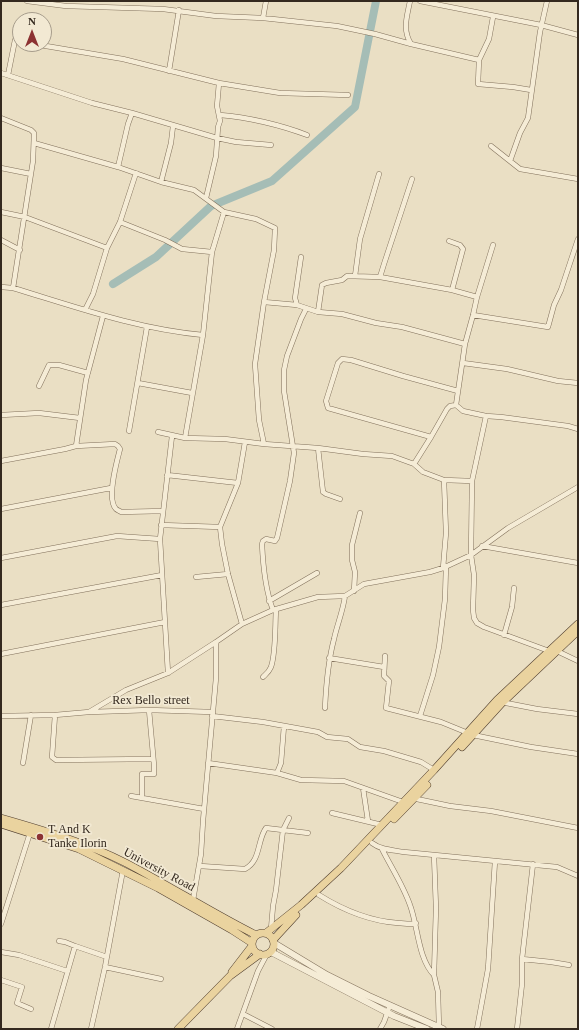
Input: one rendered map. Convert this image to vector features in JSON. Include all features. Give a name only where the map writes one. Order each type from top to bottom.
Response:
[{"type":"main road","points":[[230,976],[252,945],[256,935],[269,931],[311,897],[409,799],[500,701],[578,624]]},
{"type":"main road","points":[[500,701],[558,651],[578,631]]},
{"type":"main road","points":[[178,1029],[230,976],[266,953],[291,920],[372,842],[434,770],[470,734]]},
{"type":"main road","name":"University Road","points":[[1,818],[81,844],[118,860],[193,900],[235,925],[256,935]]},
{"type":"main road","name":"University Road","points":[[1,824],[79,849],[123,870],[232,930],[252,945],[254,950],[266,953]]},
{"type":"main road","points":[[269,931],[269,935],[274,942]]},
{"type":"street","points":[[28,1],[66,6],[179,10],[216,16],[263,18],[336,26],[375,34],[479,60]]},
{"type":"street","points":[[263,18],[266,1]]},
{"type":"street","points":[[410,1],[406,36],[411,44]]},
{"type":"street","points":[[420,1],[541,25],[578,34]]},
{"type":"street","points":[[510,161],[520,133],[528,118],[541,25],[547,1]]},
{"type":"street","points":[[170,71],[179,10]]},
{"type":"street","points":[[493,16],[489,39],[479,60],[478,84],[531,90]]},
{"type":"street","points":[[52,47],[123,59],[219,83],[280,93],[348,94]]},
{"type":"street","points":[[8,75],[13,52]]},
{"type":"street","points":[[1,74],[217,138],[236,142],[271,145]]},
{"type":"street","points":[[206,198],[215,162],[218,127],[220,121],[220,114],[217,106],[219,83]]},
{"type":"street","points":[[118,167],[132,113]]},
{"type":"street","points":[[220,114],[280,126],[307,135]]},
{"type":"street","points":[[1,118],[31,130],[34,133],[31,174],[14,288]]},
{"type":"street","points":[[161,182],[171,143],[173,126]]},
{"type":"street","points":[[34,143],[118,167],[161,182],[194,190],[224,212],[256,219],[275,228],[274,250],[264,302],[255,364],[259,420],[264,444]]},
{"type":"street","points":[[491,146],[520,169],[578,179]]},
{"type":"street","points":[[1,168],[31,174]]},
{"type":"street","points":[[85,310],[93,294],[107,248],[120,222],[136,173]]},
{"type":"street","points":[[355,276],[360,239],[379,174]]},
{"type":"street","points":[[380,277],[412,179]]},
{"type":"street","points":[[1,212],[25,217],[107,248]]},
{"type":"street","points":[[185,438],[203,335],[212,252],[224,212]]},
{"type":"street","points":[[120,222],[165,240],[182,249],[212,252]]},
{"type":"street","points":[[473,315],[548,327],[554,305],[561,290],[578,239]]},
{"type":"street","points":[[1,240],[20,250]]},
{"type":"street","points":[[449,241],[460,245],[463,249],[452,290]]},
{"type":"street","points":[[456,405],[465,344],[477,297],[493,245]]},
{"type":"street","points":[[297,305],[295,298],[301,257]]},
{"type":"street","points":[[318,312],[322,285],[342,280],[347,276],[380,277],[452,290],[477,297]]},
{"type":"street","points":[[1,287],[14,288],[103,316],[147,327],[203,335]]},
{"type":"street","points":[[264,302],[297,305],[318,312],[342,314],[376,323],[402,327],[465,344]]},
{"type":"street","points":[[263,677],[267,674],[271,667],[274,652],[274,610],[269,601],[263,570],[262,544],[263,541],[266,540],[275,541],[290,481],[294,453],[284,391],[284,370],[287,356],[306,309]]},
{"type":"street","points":[[76,446],[88,374],[103,316]]},
{"type":"street","points":[[129,431],[147,327]]},
{"type":"street","points":[[431,437],[328,408],[326,401],[338,363],[342,359],[351,360],[458,391]]},
{"type":"street","points":[[463,363],[507,369],[558,381],[578,383]]},
{"type":"street","points":[[39,386],[48,365],[59,365],[88,374]]},
{"type":"street","points":[[138,383],[192,393]]},
{"type":"street","points":[[456,405],[463,411],[486,416],[568,426],[578,429]]},
{"type":"street","points":[[414,464],[446,409],[450,406],[456,405]]},
{"type":"street","points":[[1,415],[39,413],[80,418]]},
{"type":"street","points":[[486,416],[472,481],[471,555],[474,575],[474,618],[477,623],[484,627],[549,651]]},
{"type":"street","points":[[158,432],[185,438],[225,439],[392,456],[414,464],[423,472],[444,480],[472,481]]},
{"type":"street","points":[[168,672],[160,539],[172,436]]},
{"type":"street","points":[[242,624],[228,574],[220,527],[238,483],[245,442]]},
{"type":"street","points":[[1,461],[76,446],[115,444],[120,449],[111,488],[113,504],[116,509],[122,512],[163,511]]},
{"type":"street","points":[[318,448],[323,492],[340,499]]},
{"type":"street","points":[[167,475],[238,483]]},
{"type":"street","points":[[420,716],[433,675],[439,646],[445,599],[446,533],[444,480]]},
{"type":"street","points":[[89,712],[126,690],[168,672],[242,624],[274,610],[318,597],[345,596],[364,584],[430,572],[445,567],[471,555],[508,528],[578,487]]},
{"type":"street","points":[[1,510],[111,488]]},
{"type":"street","points":[[354,591],[356,572],[352,560],[352,545],[360,512]]},
{"type":"street","points":[[161,525],[220,527]]},
{"type":"street","points":[[1,558],[117,536],[160,539]]},
{"type":"street","points":[[482,546],[578,563]]},
{"type":"street","points":[[269,601],[318,573]]},
{"type":"street","points":[[196,577],[228,574]]},
{"type":"street","points":[[1,605],[162,575]]},
{"type":"street","points":[[504,635],[512,608],[514,588]]},
{"type":"street","points":[[325,708],[329,658],[343,609],[345,596]]},
{"type":"street","points":[[1,654],[165,622]]},
{"type":"street","points":[[193,900],[200,866],[216,678],[216,642]]},
{"type":"street","points":[[558,651],[578,661]]},
{"type":"street","points":[[385,656],[384,676],[389,681],[386,708],[441,722],[470,734],[531,747],[578,754]]},
{"type":"street","points":[[329,658],[384,667]]},
{"type":"street","points":[[500,701],[537,709],[578,714]]},
{"type":"street","points":[[142,797],[142,774],[154,774],[149,710]]},
{"type":"street","name":"Rex Bello street","points":[[1,716],[149,710],[212,714],[318,732],[326,738],[348,739],[360,747],[384,751],[421,762],[434,770]]},
{"type":"street","points":[[23,763],[31,715]]},
{"type":"street","points":[[55,715],[52,757],[56,760],[154,759]]},
{"type":"street","points":[[278,773],[282,757],[284,726]]},
{"type":"street","points":[[208,763],[278,773],[301,780],[344,781],[363,788],[409,799],[498,812],[578,828]]},
{"type":"street","points":[[363,788],[368,821]]},
{"type":"street","points":[[131,796],[204,809]]},
{"type":"street","points":[[332,813],[382,825]]},
{"type":"street","points":[[269,931],[276,890],[283,830],[289,818]]},
{"type":"street","points":[[200,866],[245,869],[250,867],[259,850],[266,828],[308,833]]},
{"type":"street","points":[[1,924],[2,916],[30,833]]},
{"type":"street","points":[[372,842],[377,847],[382,849],[557,866],[578,876]]},
{"type":"street","points":[[382,849],[403,888],[416,923],[425,960],[429,970],[434,975]]},
{"type":"street","points":[[274,942],[328,975],[441,1028],[438,992],[434,975],[436,908],[434,855]]},
{"type":"street","points":[[477,1029],[488,969],[495,861]]},
{"type":"street","points":[[517,1029],[522,984],[522,959],[533,864]]},
{"type":"street","points":[[91,1029],[106,967],[123,870]]},
{"type":"street","points":[[319,894],[348,910],[367,918],[388,922],[416,923]]},
{"type":"street","points":[[59,941],[107,957]]},
{"type":"street","points":[[51,1029],[75,946]]},
{"type":"street","points":[[1,952],[19,955],[67,971]]},
{"type":"street","points":[[237,1029],[266,953],[388,1012],[427,1029]]},
{"type":"street","points":[[522,959],[569,965]]},
{"type":"street","points":[[106,967],[161,979]]},
{"type":"street","points":[[1,980],[22,987],[17,1002],[31,1009]]},
{"type":"street","points":[[380,1029],[390,1005]]},
{"type":"street","points":[[243,1014],[272,1029]]},
{"type":"waterway","points":[[113,284],[156,257],[211,206],[272,181],[355,107],[376,1]]},
{"type":"place","name":"T And K Tanke Ilorin","points":[[40,837]]}]
